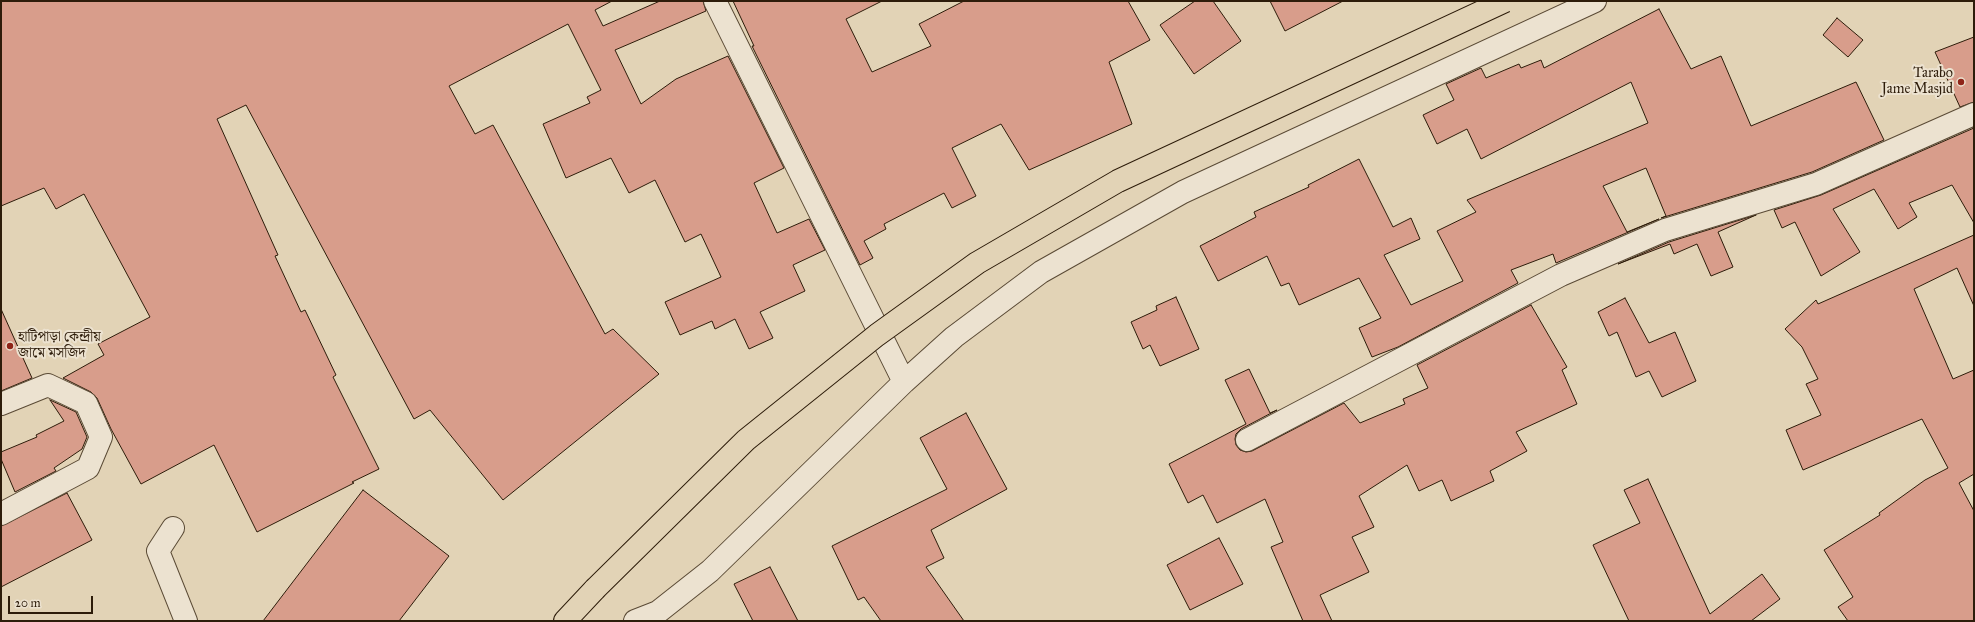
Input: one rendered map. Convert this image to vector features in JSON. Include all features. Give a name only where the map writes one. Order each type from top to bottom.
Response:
[{"type":"main road","points":[[565,621],[594,589],[746,440],[877,335],[977,264],[1118,181],[1505,1]]},
{"type":"street","points":[[715,1],[904,382]]},
{"type":"street","points":[[635,621],[658,612],[710,571],[904,382],[954,337],[1041,272],[1183,192],[1595,1]]},
{"type":"street","points":[[1247,440],[1561,275],[1666,230],[1816,184],[1974,114]]},
{"type":"street","points":[[1,404],[48,385],[86,404],[101,438],[88,468],[1,514]]},
{"type":"street","points":[[173,528],[158,552],[186,621]]},
{"type":"building","points":[[1,1],[612,1],[595,10],[603,26],[660,1],[703,1],[706,11],[615,50],[641,104],[676,79],[728,56],[784,168],[754,183],[777,233],[809,219],[825,250],[793,265],[805,291],[760,312],[773,338],[749,349],[735,319],[715,329],[712,321],[680,335],[665,302],[721,277],[701,234],[685,242],[655,180],[629,193],[611,158],[566,178],[543,124],[590,103],[587,97],[601,90],[568,24],[449,86],[475,134],[493,125],[605,334],[613,329],[659,374],[503,500],[430,410],[414,419],[246,105],[217,119],[278,255],[275,256],[301,312],[305,310],[336,375],[333,377],[379,469],[257,532],[214,445],[141,484],[111,429],[97,398],[91,392],[63,378],[104,355],[98,344],[150,317],[84,194],[56,209],[44,188],[1,206]]},
{"type":"building","points":[[733,1],[882,1],[846,19],[872,72],[931,46],[919,24],[964,1],[1128,1],[1150,40],[1109,62],[1132,124],[1029,170],[1001,124],[952,148],[976,196],[952,208],[944,193],[884,224],[886,229],[864,241],[873,258],[860,265],[752,46],[754,46]]},
{"type":"building","points":[[1195,1],[1213,1],[1241,41],[1194,74],[1160,25]]},
{"type":"building","points":[[1270,1],[1343,1],[1285,31]]},
{"type":"building","points":[[1659,9],[1691,69],[1721,56],[1751,126],[1856,82],[1884,140],[1812,172],[1661,218],[1666,216],[1646,168],[1603,186],[1627,232],[1659,219],[1556,263],[1553,254],[1511,270],[1518,283],[1398,347],[1372,357],[1359,328],[1381,318],[1359,278],[1299,305],[1289,283],[1281,286],[1267,256],[1218,281],[1200,246],[1256,217],[1254,212],[1309,187],[1308,185],[1359,159],[1393,227],[1411,218],[1420,239],[1384,255],[1411,305],[1463,281],[1437,231],[1476,212],[1467,200],[1648,123],[1631,82],[1481,159],[1467,129],[1437,144],[1423,115],[1454,100],[1446,84],[1481,68],[1486,78],[1519,64],[1521,68],[1541,60],[1544,68]]},
{"type":"building","points":[[1837,18],[1863,40],[1848,57],[1823,35]]},
{"type":"building","name":"Tarabo Jame Masjid","points":[[1974,37],[1974,102],[1960,107],[1935,52]]},
{"type":"building","points":[[1974,128],[1974,223],[1952,185],[1909,203],[1917,217],[1898,229],[1874,189],[1833,209],[1860,252],[1821,276],[1795,222],[1782,228],[1774,210],[1821,195]]},
{"type":"building","points":[[1756,215],[1718,232],[1733,267],[1711,276],[1697,244],[1674,254],[1670,244],[1618,264],[1669,242]]},
{"type":"building","points":[[1974,235],[1974,306],[1957,268],[1914,289],[1953,379],[1974,370],[1974,474],[1959,483],[1974,511],[1974,621],[1848,621],[1838,607],[1853,597],[1824,550],[1880,515],[1879,513],[1925,480],[1948,468],[1922,419],[1803,470],[1786,430],[1821,415],[1806,384],[1818,379],[1802,347],[1785,329],[1816,300],[1818,304]]},
{"type":"building","points":[[1176,297],[1199,349],[1160,366],[1150,345],[1143,349],[1131,322],[1157,310],[1156,306]]},
{"type":"building","points":[[1625,298],[1649,343],[1675,332],[1696,381],[1662,397],[1649,371],[1636,377],[1617,332],[1609,336],[1598,312]]},
{"type":"building","points":[[1531,305],[1567,367],[1562,370],[1577,404],[1516,432],[1527,451],[1490,471],[1494,481],[1451,501],[1442,480],[1419,491],[1407,465],[1359,496],[1374,527],[1352,537],[1369,572],[1320,595],[1332,621],[1303,621],[1271,547],[1283,542],[1265,499],[1217,523],[1203,495],[1188,503],[1169,464],[1246,424],[1225,380],[1249,369],[1270,413],[1277,410],[1241,429],[1236,434],[1236,445],[1240,450],[1246,452],[1252,451],[1344,403],[1360,423],[1405,404],[1403,399],[1428,388],[1417,365]]},
{"type":"building","name":"হাটিপাড়া কেন্দ্রীয় জামে মসজিদ","points":[[1,309],[32,378],[1,391]]},
{"type":"building","points":[[50,400],[76,412],[87,437],[82,449],[54,468],[56,471],[15,492],[1,459],[1,452],[37,437],[36,435],[64,421]]},
{"type":"building","points":[[966,413],[1007,489],[931,530],[944,558],[926,567],[964,621],[881,621],[864,597],[858,600],[832,546],[947,489],[920,438]]},
{"type":"building","points":[[1648,479],[1710,614],[1762,574],[1780,599],[1751,621],[1629,621],[1593,545],[1640,523],[1624,490]]},
{"type":"building","points":[[363,490],[449,556],[399,621],[263,621]]},
{"type":"building","points":[[67,493],[92,540],[1,587],[1,526]]},
{"type":"building","points":[[1219,538],[1243,584],[1190,610],[1167,565]]},
{"type":"building","points":[[770,567],[798,621],[753,621],[734,584]]},
{"type":"place","name":"Tarabo Jame Masjid","points":[[1961,82]]},
{"type":"place","name":"হাটিপাড়া কেন্দ্রীয় জামে মসজিদ","points":[[10,346]]}]
